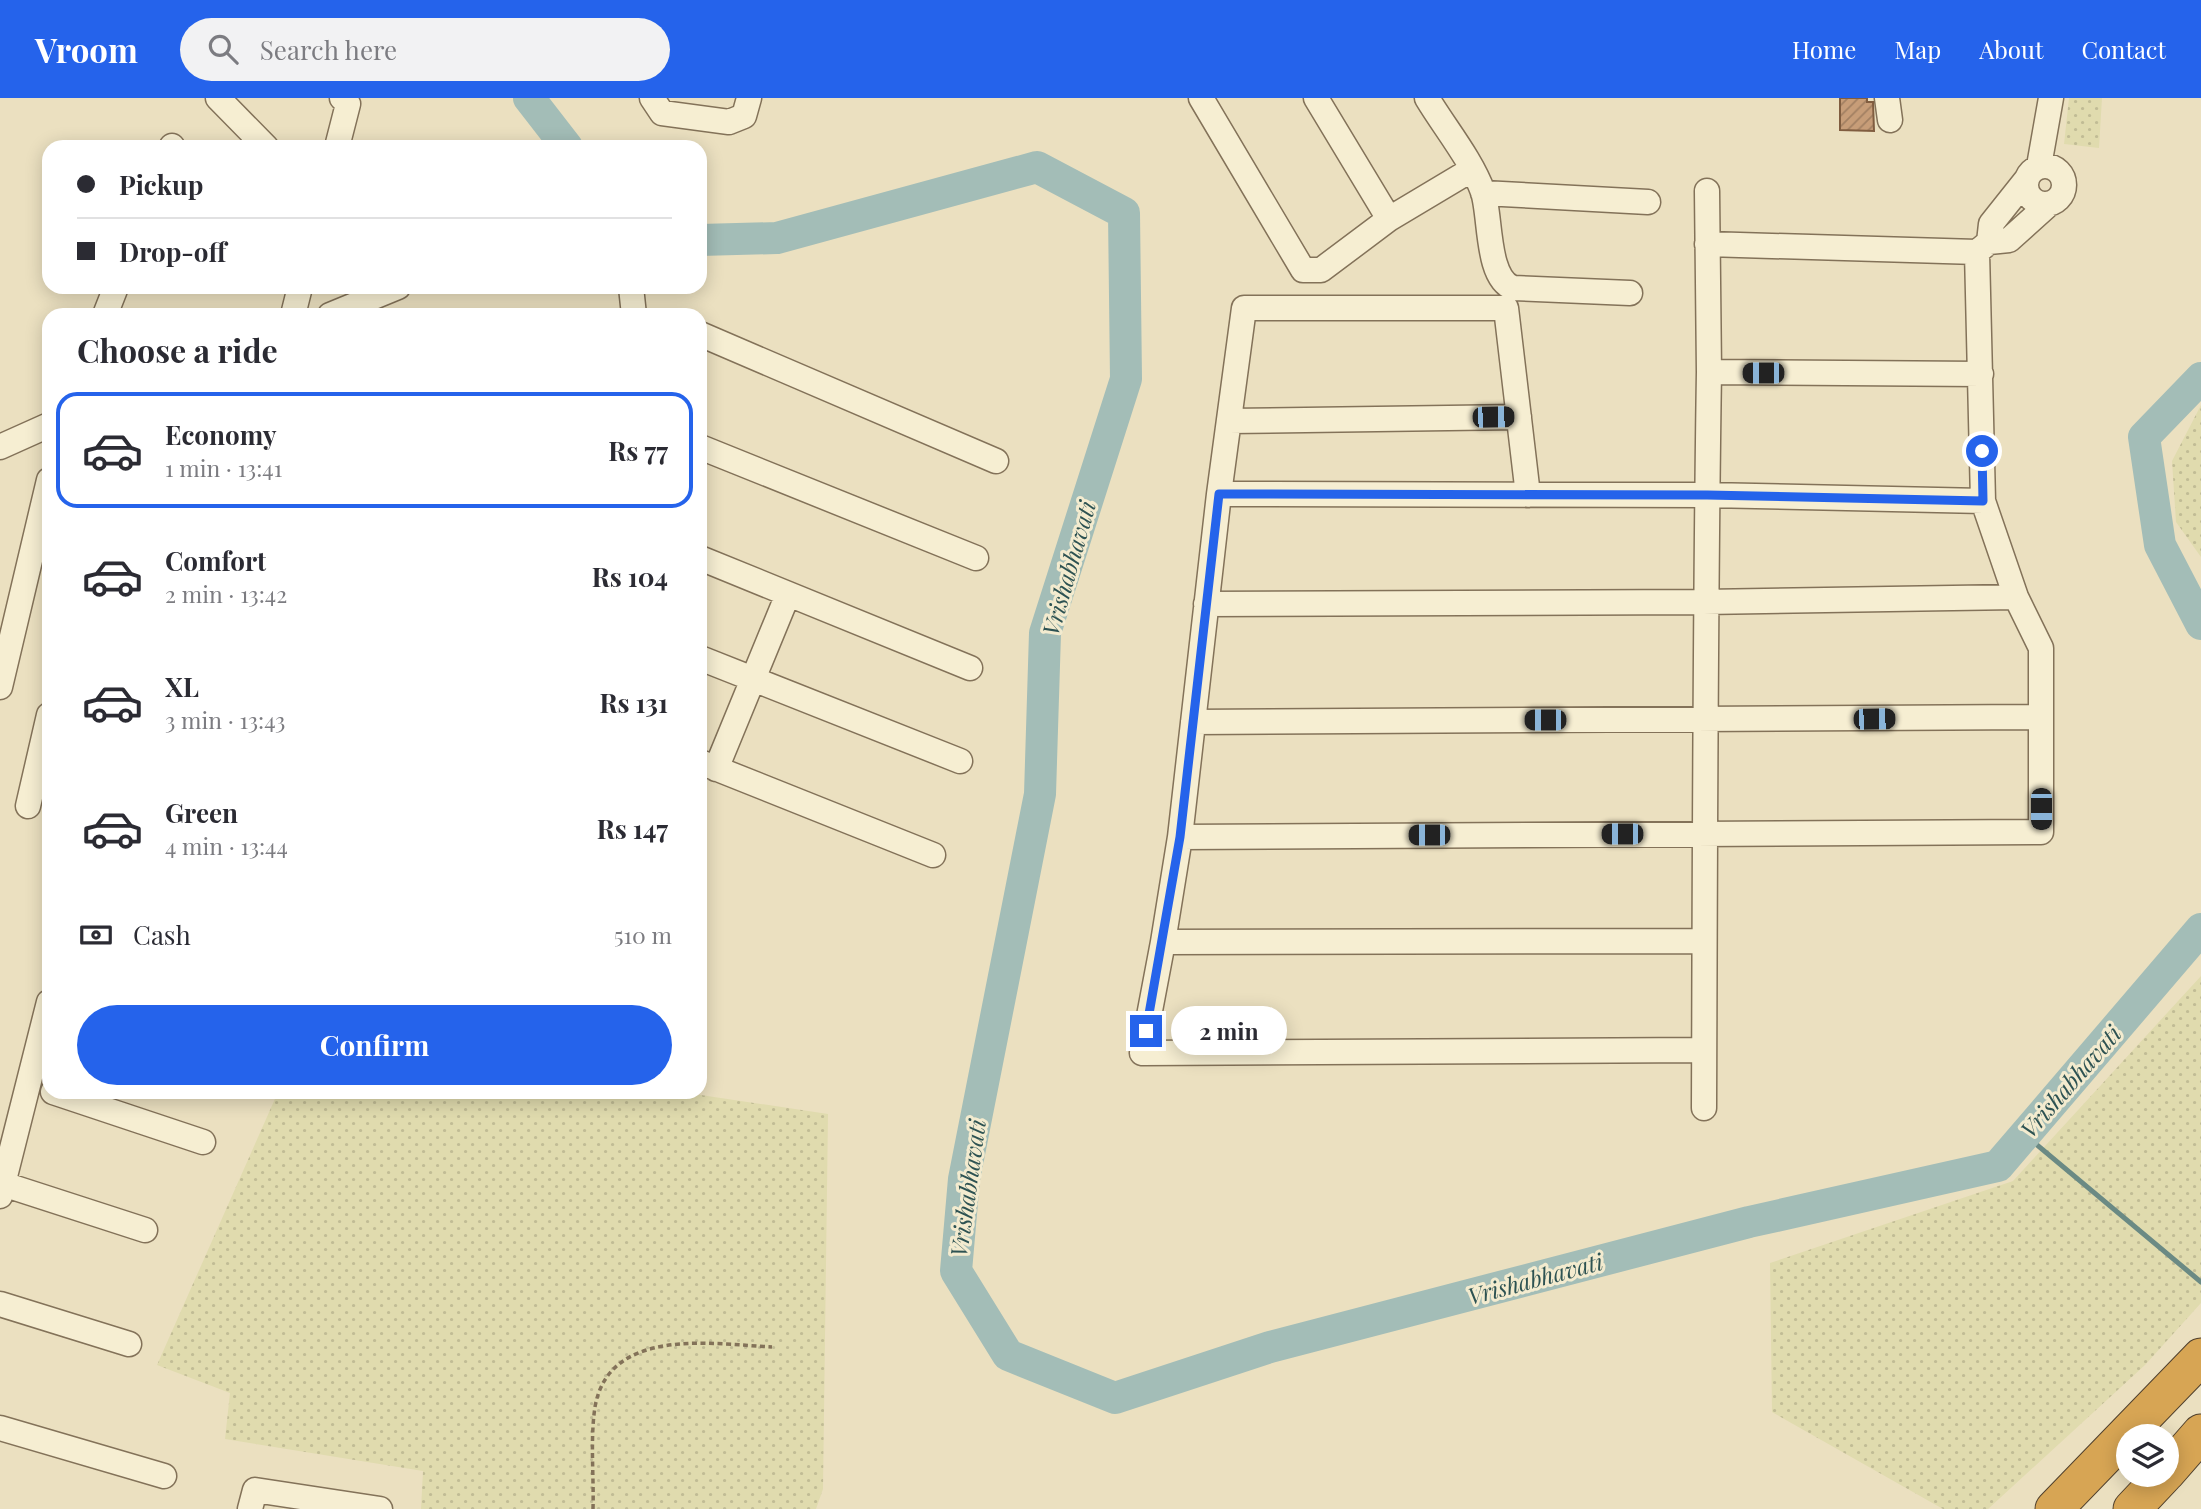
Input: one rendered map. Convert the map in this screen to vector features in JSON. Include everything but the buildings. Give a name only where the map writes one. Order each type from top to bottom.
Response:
[{"type":"highway","points":[[2054,1509],[2201,1357]]},
{"type":"highway","points":[[2179,1458],[2201,1433]]},
{"type":"highway","points":[[2132,1509],[2153,1487]]},
{"type":"street","points":[[218,98],[259,140]]},
{"type":"street","points":[[339,140],[348,104],[342,98]]},
{"type":"street","points":[[652,98],[662,113],[729,122],[744,116],[749,98]]},
{"type":"street","points":[[1200,98],[1299,268],[1309,272],[1321,270],[1389,219],[1471,170]]},
{"type":"street","points":[[1316,98],[1389,219]]},
{"type":"street","points":[[1427,98],[1483,193],[1496,267],[1507,286],[1630,293]]},
{"type":"street","points":[[1180,837],[2041,832],[2041,648],[2016,597],[1983,501],[1980,374],[1983,247],[1991,223],[2033,173],[2051,98]]},
{"type":"street","points":[[1707,244],[1983,247],[2009,240],[2059,198],[2063,181],[2052,167],[2033,173]]},
{"type":"street","points":[[1704,1108],[1707,720],[1704,602],[1709,372],[1707,191]]},
{"type":"street","points":[[1483,193],[1648,202]]},
{"type":"street","points":[[347,308],[381,294]]},
{"type":"street","points":[[1528,495],[1507,308],[1244,308],[1219,494],[1180,837],[1142,1053],[1704,1050]]},
{"type":"street","points":[[707,337],[996,461]]},
{"type":"street","points":[[1709,372],[1980,374]]},
{"type":"street","points":[[1229,421],[1519,416]]},
{"type":"street","points":[[0,447],[42,428]]},
{"type":"street","points":[[707,450],[976,558]]},
{"type":"street","points":[[1219,494],[1707,495],[1983,501]]},
{"type":"street","points":[[0,687],[42,510]]},
{"type":"street","points":[[707,561],[970,668]]},
{"type":"street","points":[[788,594],[753,680],[708,766],[933,855]]},
{"type":"street","points":[[1206,604],[1704,602],[2016,597]]},
{"type":"street","points":[[707,662],[960,761]]},
{"type":"street","points":[[1193,722],[2041,717]]},
{"type":"street","points":[[28,806],[42,745]]},
{"type":"street","points":[[1163,942],[1704,941]]},
{"type":"street","points":[[42,1094],[2,1190],[145,1230]]},
{"type":"street","points":[[74,1099],[203,1142]]},
{"type":"street","points":[[0,1304],[129,1344]]},
{"type":"street","points":[[0,1428],[164,1476]]},
{"type":"street","points":[[250,1509],[255,1490],[380,1509]]},
{"type":"path","points":[[593,1509],[595,1408],[601,1387],[613,1367],[655,1346],[674,1342],[772,1347]]},
{"type":"shaded area","points":[[2069,98],[2102,98],[2099,148],[2064,144]]},
{"type":"shaded area","points":[[2201,405],[2201,557],[2176,522],[2172,461]]},
{"type":"shaded area","points":[[2201,976],[2201,1303],[2145,1365],[1988,1509],[1943,1509],[1772,1412],[1770,1263],[2013,1181]]},
{"type":"shaded area","points":[[707,1096],[828,1114],[823,1489],[816,1509],[421,1509],[423,1471],[225,1439],[230,1393],[157,1365],[275,1099],[707,1099]]},
{"type":"waterway","name":"Vrishabhavati","points":[[529,98],[562,140]]},
{"type":"waterway","name":"Vrishabhavati","points":[[707,240],[777,238],[1037,167],[1124,213],[1126,379],[1045,633],[1040,794],[964,1179],[956,1271],[1008,1355],[1115,1398],[1270,1347],[1749,1222],[1998,1166],[2201,929]]},
{"type":"waterway","name":"Vrishabhavati","points":[[2201,378],[2144,437],[2160,545],[2201,624]]},
{"type":"waterway","points":[[2025,1135],[2201,1282]]},
{"type":"route","points":[[1146,1031],[1180,837],[1219,494],[1707,495],[1983,501],[1982,451]]}]
